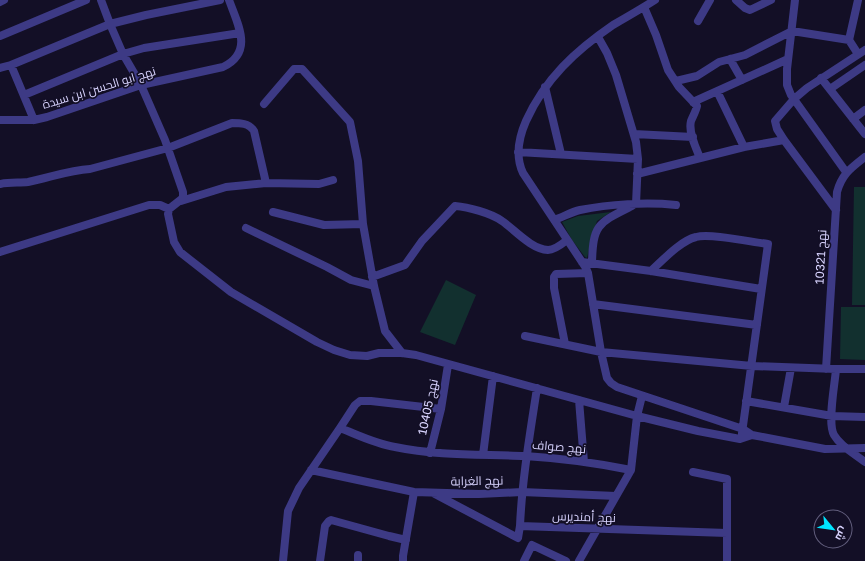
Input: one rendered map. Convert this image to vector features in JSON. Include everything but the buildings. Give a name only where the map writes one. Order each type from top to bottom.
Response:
[{"type":"street","points":[[0,2],[4,0]]},
{"type":"street","points":[[0,36],[86,0]]},
{"type":"street","points":[[101,0],[123,54],[141,85],[168,148],[183,192],[183,198],[181,200]]},
{"type":"street","points":[[0,68],[11,66],[110,24],[220,0]]},
{"type":"street","name":"نهج ابو الحسن ابن سيدة","points":[[0,120],[34,120],[47,118],[141,85],[223,67],[232,62],[238,56],[242,46],[240,33],[229,0]]},
{"type":"street","points":[[655,0],[614,25],[574,55],[561,68],[537,99],[522,131],[518,152],[518,161],[523,174],[588,273],[601,352],[607,378],[617,387],[742,429],[752,435],[826,449],[865,448]]},
{"type":"street","points":[[698,21],[710,0]]},
{"type":"street","points":[[736,0],[745,8],[750,10],[771,0]]},
{"type":"street","points":[[795,0],[788,59],[787,82],[789,91],[846,172]]},
{"type":"street","points":[[849,40],[858,0]]},
{"type":"street","points":[[644,7],[656,35],[668,70],[697,107],[691,123],[693,137],[700,158]]},
{"type":"street","points":[[676,81],[697,76],[719,62],[745,55],[792,31],[849,40],[862,52],[821,78],[794,99],[775,121],[777,129],[784,140],[836,210]]},
{"type":"street","points":[[24,95],[123,54],[144,48],[240,33]]},
{"type":"street","points":[[598,37],[607,53],[616,75],[634,134],[638,159],[636,204]]},
{"type":"street","points":[[730,59],[742,80]]},
{"type":"street","points":[[693,102],[788,59]]},
{"type":"street","points":[[830,89],[865,65]]},
{"type":"street","points":[[11,66],[34,120]]},
{"type":"street","points":[[264,104],[294,69],[302,69],[350,122],[358,161],[363,224],[373,281],[385,331],[402,353]]},
{"type":"street","points":[[821,78],[865,134]]},
{"type":"street","points":[[545,87],[561,154]]},
{"type":"street","points":[[717,91],[744,147]]},
{"type":"street","points":[[853,119],[865,110]]},
{"type":"street","points":[[0,184],[9,182],[29,182],[81,169],[90,169],[168,148],[232,123],[248,125],[254,131],[266,183]]},
{"type":"street","points":[[634,134],[693,137]]},
{"type":"street","points":[[637,174],[744,147],[784,140]]},
{"type":"street","points":[[518,152],[638,159]]},
{"type":"street","name":"نهج 10321","points":[[826,369],[836,210],[839,186],[846,172],[865,157]]},
{"type":"street","points":[[333,180],[319,184],[266,183],[226,187],[181,200],[170,209],[168,214],[176,247],[180,252],[231,292],[334,350],[350,355],[367,356],[402,353],[416,355],[636,416],[698,431],[740,439],[752,435]]},
{"type":"street","points":[[554,220],[584,210],[636,204],[660,203],[676,205]]},
{"type":"street","points":[[592,264],[594,239],[598,227],[613,216],[636,204]]},
{"type":"street","points":[[0,252],[149,205],[160,205],[170,209]]},
{"type":"street","points":[[246,228],[351,280],[373,281],[405,264],[422,241],[455,206],[462,206],[502,220],[527,241],[543,249],[550,250],[567,240]]},
{"type":"street","points":[[273,212],[324,225],[363,224]]},
{"type":"street","points":[[651,271],[670,254],[689,240],[697,237],[768,244],[752,366],[740,439]]},
{"type":"street","points":[[582,262],[651,271],[761,289]]},
{"type":"street","points":[[565,344],[554,288],[554,277],[556,274],[588,273]]},
{"type":"street","points":[[593,304],[757,325]]},
{"type":"street","points":[[525,336],[601,352],[752,366],[865,369]]},
{"type":"street","name":"نهج 10405","points":[[430,453],[441,409],[448,365]]},
{"type":"street","points":[[784,407],[791,368]]},
{"type":"street","points":[[836,369],[831,426],[834,436],[847,449],[865,462]]},
{"type":"street","points":[[483,455],[493,376]]},
{"type":"street","points":[[518,538],[526,456],[537,388]]},
{"type":"street","points":[[579,561],[631,470],[636,416],[642,396]]},
{"type":"street","points":[[579,400],[584,462]]},
{"type":"street","points":[[283,561],[288,512],[299,488],[355,405],[360,401],[385,402],[441,409]]},
{"type":"street","points":[[746,401],[832,416],[865,417]]},
{"type":"street","name":"نهج صواف","points":[[340,428],[375,442],[430,453],[526,456],[584,462],[631,470]]},
{"type":"street","name":"نهج الغرابة","points":[[311,470],[414,492],[433,494],[522,492],[616,496]]},
{"type":"street","points":[[693,472],[727,479],[727,561]]},
{"type":"street","points":[[403,561],[414,492]]},
{"type":"street","points":[[433,494],[566,561]]},
{"type":"street","points":[[320,561],[325,526],[331,520],[406,540]]},
{"type":"street","name":"نهج أمنديرس","points":[[520,526],[727,533]]},
{"type":"street","points":[[524,561],[532,545]]},
{"type":"green space","points":[[854,187],[865,187],[865,305],[852,305]]},
{"type":"green space","points":[[611,212],[597,221],[587,258],[585,257],[572,240],[562,222],[578,216]]},
{"type":"green space","points":[[446,280],[476,295],[455,345],[420,332]]},
{"type":"green space","points":[[841,307],[865,307],[865,360],[840,359]]}]
